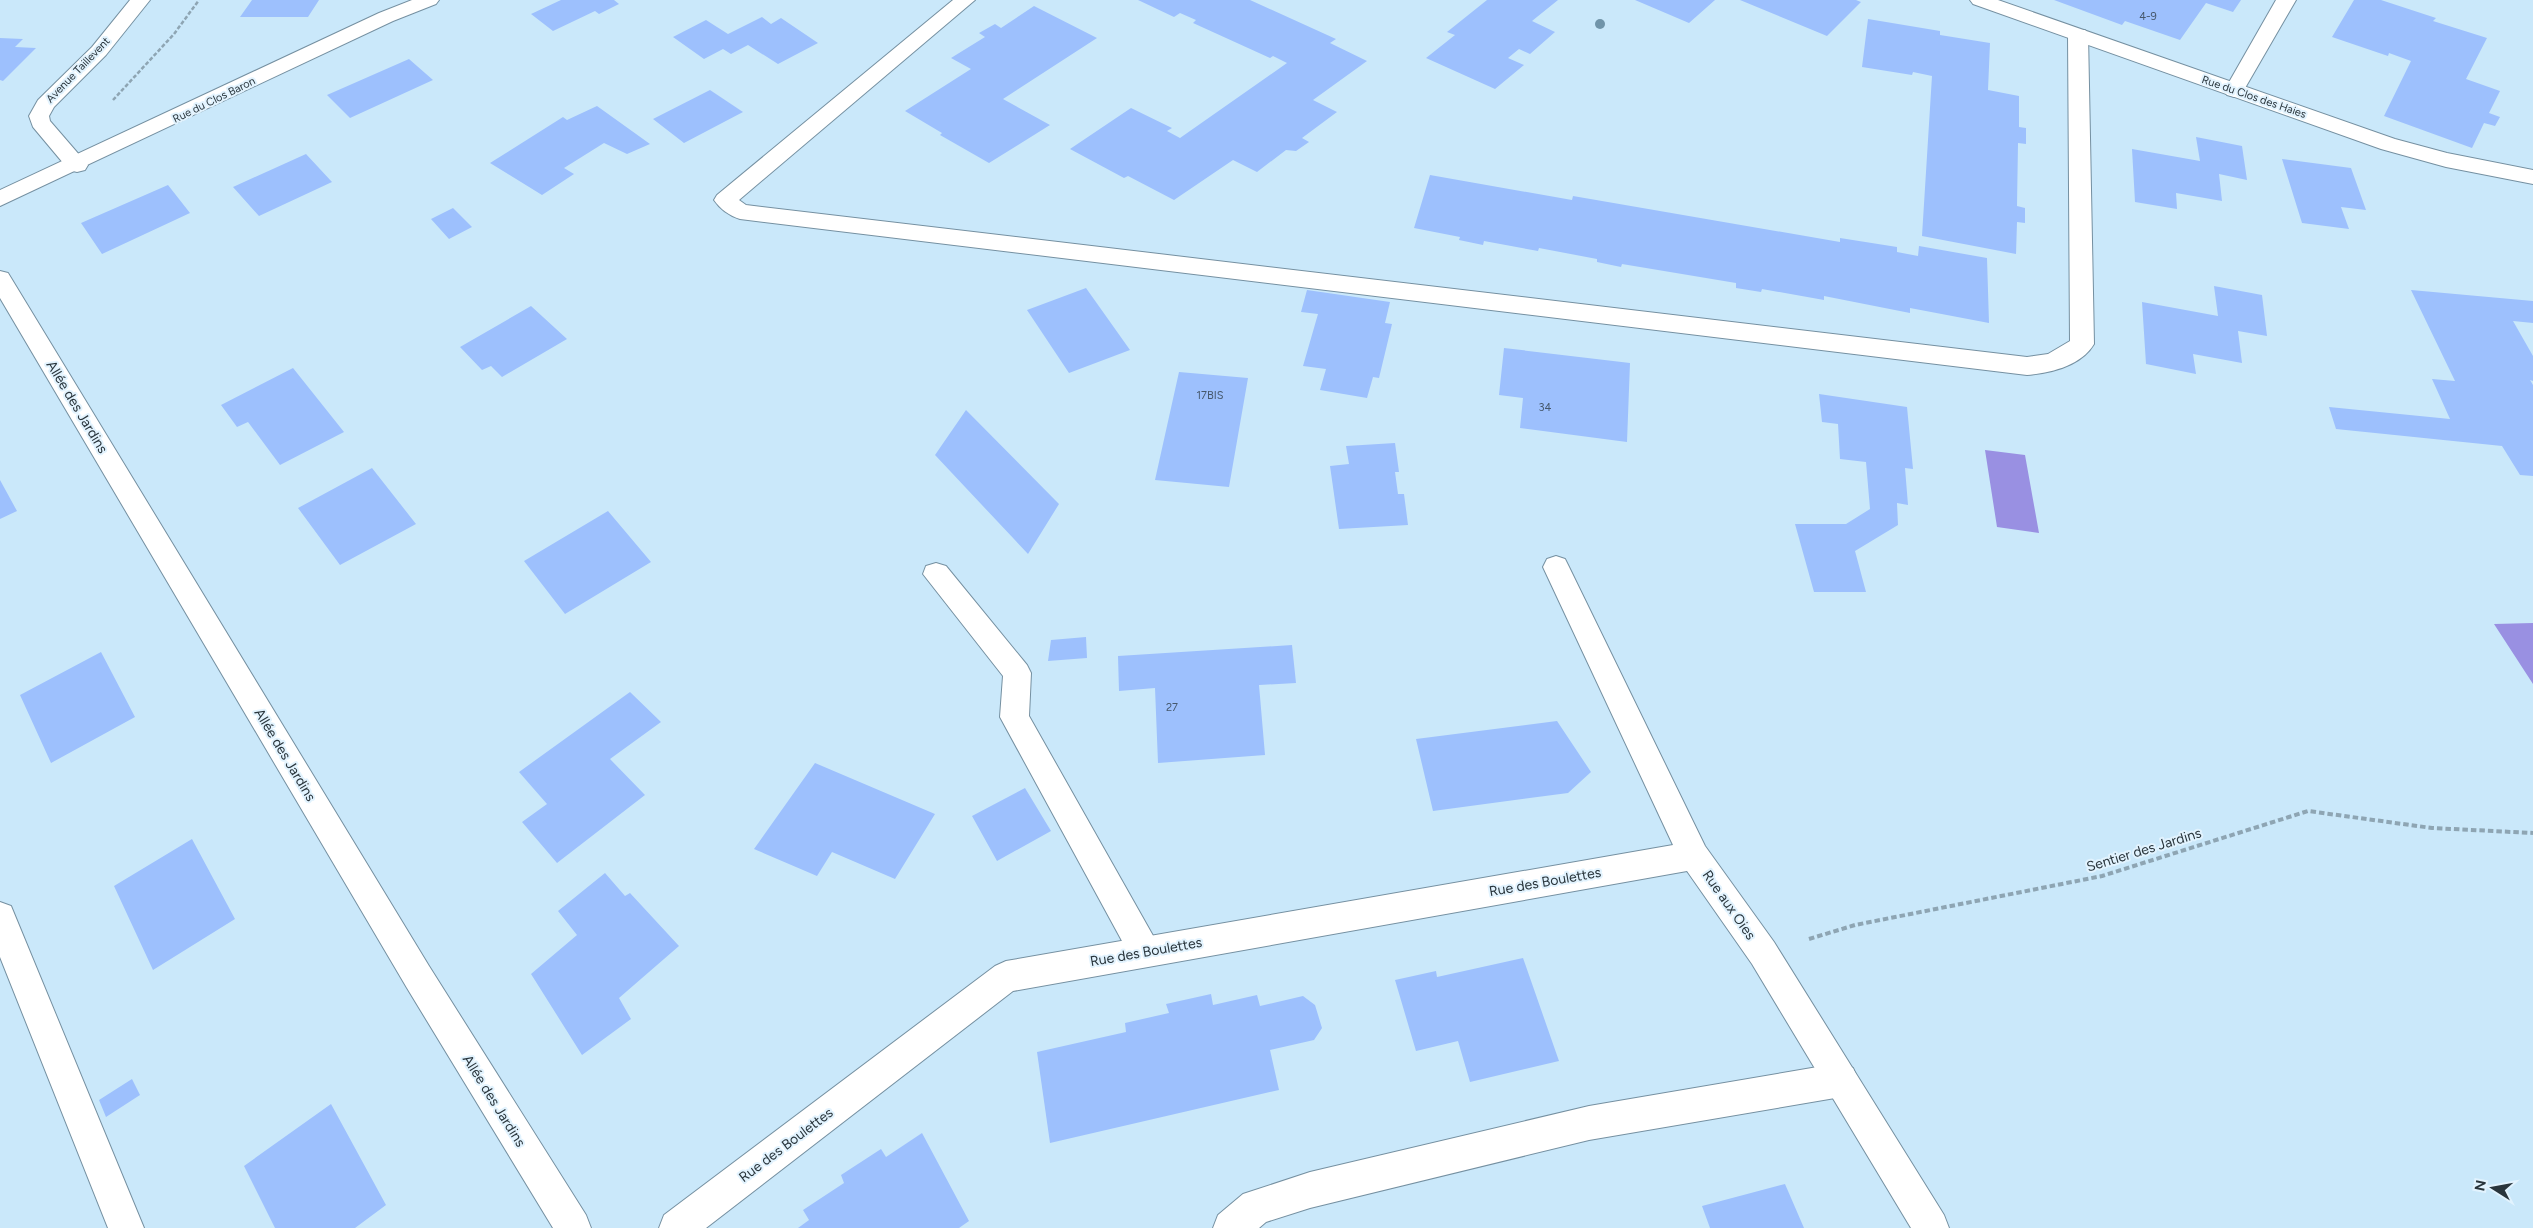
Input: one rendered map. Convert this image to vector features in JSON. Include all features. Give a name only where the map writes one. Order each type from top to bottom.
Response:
[{"type":"street","name":"Avenue Taillevent","points":[[77,165],[40,122],[38,116],[45,104],[99,50],[140,0]]},
{"type":"street","name":"Rue du Clos Baron","points":[[0,199],[77,165],[386,17],[429,0]]},
{"type":"street","points":[[965,0],[725,200],[740,212],[2027,366],[2048,365],[2069,356],[2082,344],[2078,34]]},
{"type":"street","name":"Rue du Clos des Haies","points":[[1980,0],[2388,144],[2446,160],[2533,177]]},
{"type":"street","points":[[2234,91],[2286,0]]},
{"type":"street","name":"Allée des Jardins","points":[[0,279],[418,977],[573,1228]]},
{"type":"street","name":"Rue aux Oies","points":[[1556,567],[1694,856],[1763,953],[1931,1228]]},
{"type":"street","points":[[936,574],[1017,673],[1014,717],[1145,952]]},
{"type":"street","name":"Rue des Boulettes","points":[[678,1228],[1006,977],[1694,856]]},
{"type":"street","points":[[0,917],[126,1228]]},
{"type":"street","points":[[1231,1228],[1256,1207],[1310,1190],[1589,1123],[1841,1080]]},
{"type":"path","points":[[108,106],[174,34],[199,0]]},
{"type":"path","name":"Sentier des Jardins","points":[[1763,953],[1855,925],[2102,876],[2308,811],[2432,828],[2533,833]]},
{"type":"shaded area","points":[[1985,450],[2025,455],[2039,533],[1997,527]]},
{"type":"shaded area","points":[[2533,623],[2533,684],[2494,624]]},
{"type":"building","points":[[252,0],[319,0],[308,17],[240,17]]},
{"type":"building","points":[[561,0],[614,0],[619,4],[599,14],[595,11],[553,31],[531,14]]},
{"type":"building","points":[[1138,0],[1250,0],[1336,39],[1330,43],[1367,61],[1313,100],[1337,112],[1302,138],[1309,142],[1296,151],[1286,150],[1257,172],[1233,160],[1174,200],[1128,176],[1124,178],[1070,149],[1131,108],[1172,128],[1167,131],[1180,138],[1287,63],[1273,56],[1270,58],[1193,23],[1196,20],[1180,13],[1174,17]]},
{"type":"building","points":[[1487,0],[1558,0],[1532,21],[1555,32],[1530,54],[1519,49],[1508,58],[1524,65],[1495,89],[1426,58],[1455,35],[1447,32]]},
{"type":"building","points":[[1635,0],[1715,0],[1689,23]]},
{"type":"building","points":[[1740,0],[1856,0],[1861,2],[1827,36]]},
{"type":"building","points":[[2054,0],[2241,0],[2233,12],[2206,3],[2180,40],[2125,21],[2122,25]]},
{"type":"building","points":[[2354,0],[2381,0],[2436,18],[2433,21],[2487,38],[2466,79],[2500,91],[2489,113],[2500,117],[2495,126],[2484,123],[2472,148],[2384,116],[2411,61],[2389,53],[2388,56],[2332,37]]},
{"type":"building","points":[[1034,6],[1097,38],[1003,99],[1050,125],[989,163],[940,135],[942,133],[905,111],[971,69],[951,58],[985,37],[979,33],[995,24],[1001,28]]},
{"type":"building","points":[[762,17],[771,24],[781,18],[818,43],[778,64],[748,45],[731,54],[723,49],[704,59],[673,37],[706,20],[728,34]]},
{"type":"building","points":[[1868,19],[1940,31],[1940,35],[1990,43],[1988,90],[2019,96],[2019,127],[2026,128],[2026,144],[2018,143],[2017,206],[2025,208],[2025,223],[2017,222],[2016,254],[1922,236],[1932,76],[1913,72],[1912,75],[1862,67]]},
{"type":"building","points":[[0,38],[23,39],[15,47],[36,48],[3,81],[0,80]]},
{"type":"building","points":[[409,59],[433,80],[350,118],[327,95]]},
{"type":"building","points":[[710,90],[743,112],[684,143],[653,119]]},
{"type":"building","points":[[597,106],[650,144],[627,154],[604,143],[564,168],[574,174],[542,195],[490,163],[563,117],[567,120]]},
{"type":"building","points":[[2196,137],[2242,146],[2247,180],[2219,174],[2222,201],[2176,193],[2177,209],[2135,202],[2132,149],[2200,161]]},
{"type":"building","points":[[306,154],[332,182],[259,216],[233,187]]},
{"type":"building","points":[[2282,159],[2351,168],[2366,210],[2341,207],[2349,229],[2302,223]]},
{"type":"building","points":[[1430,175],[1572,200],[1573,196],[1840,242],[1840,238],[1897,247],[1897,252],[1918,256],[1919,246],[1987,258],[1989,323],[1910,308],[1910,313],[1824,296],[1824,300],[1762,289],[1761,292],[1736,288],[1736,283],[1622,264],[1621,267],[1597,262],[1597,259],[1539,248],[1538,251],[1484,241],[1483,245],[1459,240],[1460,237],[1414,228]]},
{"type":"building","points":[[168,185],[190,213],[102,254],[81,223]]},
{"type":"building","points":[[453,208],[472,227],[449,239],[431,219]]},
{"type":"building","points":[[2214,286],[2262,295],[2267,336],[2238,331],[2242,363],[2193,354],[2196,374],[2146,364],[2142,302],[2218,316]]},
{"type":"building","points":[[1086,288],[1130,350],[1069,373],[1027,310]]},
{"type":"building","points":[[1307,290],[1390,302],[1385,323],[1392,324],[1379,378],[1373,377],[1367,398],[1320,390],[1326,369],[1303,366],[1318,314],[1301,312]]},
{"type":"building","points":[[2411,290],[2533,301],[2533,323],[2513,321],[2533,356],[2533,381],[2530,380],[2533,385],[2533,476],[2520,475],[2502,446],[2336,429],[2329,407],[2450,419],[2432,379],[2455,381]]},
{"type":"building","points":[[531,306],[567,339],[502,377],[491,366],[482,370],[460,347]]},
{"type":"building","points":[[1504,348],[1630,363],[1627,442],[1520,428],[1523,398],[1499,395]]},
{"type":"building","points":[[293,368],[344,432],[280,465],[248,422],[237,427],[221,405]]},
{"type":"building","points":[[1179,372],[1248,378],[1229,487],[1155,480]]},
{"type":"building","points":[[1819,394],[1907,407],[1913,469],[1905,468],[1908,505],[1897,503],[1898,525],[1855,551],[1866,592],[1814,592],[1795,524],[1846,524],[1870,509],[1866,462],[1840,459],[1838,424],[1822,422]]},
{"type":"building","points":[[966,410],[1059,504],[1028,554],[935,455]]},
{"type":"building","points":[[1395,443],[1399,472],[1395,472],[1398,494],[1404,494],[1408,525],[1339,529],[1330,466],[1349,464],[1346,446]]},
{"type":"building","points":[[372,468],[416,524],[340,565],[298,508]]},
{"type":"building","points":[[0,480],[17,511],[0,519]]},
{"type":"building","points":[[608,511],[651,562],[565,614],[524,561]]},
{"type":"building","points":[[1086,637],[1087,658],[1048,661],[1051,640]]},
{"type":"building","points":[[1292,645],[1296,683],[1259,685],[1265,755],[1158,763],[1155,688],[1119,691],[1118,656]]},
{"type":"building","points":[[101,652],[135,717],[51,763],[20,695]]},
{"type":"building","points":[[630,692],[661,722],[610,759],[645,795],[557,863],[522,822],[547,804],[519,772]]},
{"type":"building","points":[[1557,721],[1591,772],[1568,793],[1433,811],[1416,739]]},
{"type":"building","points":[[815,763],[935,814],[895,879],[832,852],[817,876],[754,849]]},
{"type":"building","points":[[1025,788],[1051,831],[997,861],[972,816]]},
{"type":"building","points":[[192,839],[235,919],[153,970],[114,886]]},
{"type":"building","points":[[605,873],[625,896],[630,893],[679,946],[619,998],[631,1019],[582,1055],[531,974],[577,935],[558,911]]},
{"type":"building","points":[[1523,958],[1559,1061],[1470,1082],[1458,1041],[1416,1051],[1395,980],[1436,971],[1437,977]]},
{"type":"building","points":[[1211,994],[1213,1005],[1257,995],[1260,1006],[1303,996],[1315,1005],[1322,1028],[1314,1040],[1270,1050],[1279,1090],[1050,1143],[1037,1052],[1126,1032],[1125,1023],[1169,1013],[1166,1004]]},
{"type":"building","points":[[132,1079],[140,1095],[106,1117],[99,1100]]},
{"type":"building","points":[[331,1104],[386,1205],[355,1228],[275,1228],[244,1166]]},
{"type":"building","points":[[922,1133],[969,1221],[959,1228],[798,1228],[809,1220],[803,1210],[844,1183],[841,1175],[881,1149],[886,1157]]},
{"type":"building","points":[[1785,1184],[1804,1228],[1710,1228],[1702,1206]]}]
